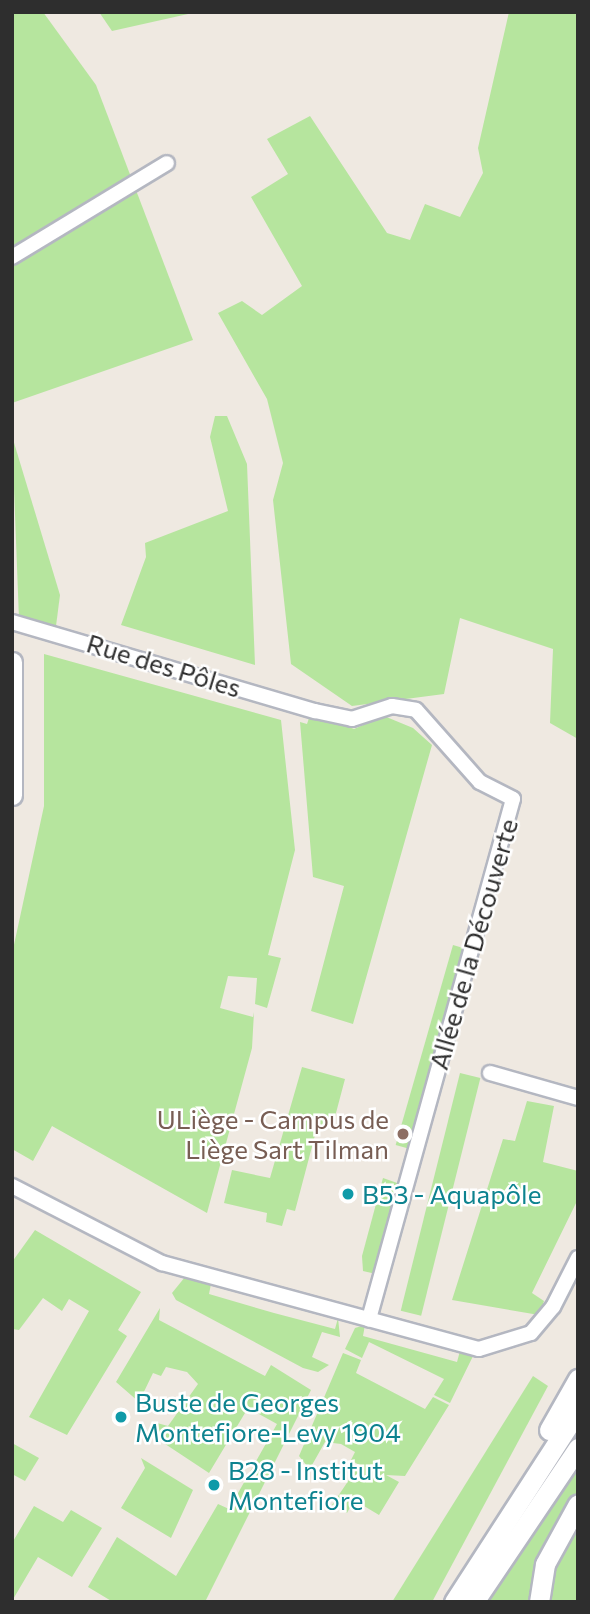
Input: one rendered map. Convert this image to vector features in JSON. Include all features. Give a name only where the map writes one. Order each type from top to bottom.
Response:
[{"type":"main road","points":[[12,662],[12,796]]},
{"type":"main road","points":[[454,1602],[578,1379]]},
{"type":"main road","points":[[478,1561],[578,1409]]},
{"type":"main road","points":[[474,1602],[578,1448]]},
{"type":"main road","points":[[539,1602],[545,1564],[578,1504]]},
{"type":"street","points":[[12,257],[167,163]]},
{"type":"street","name":"Rue des Pôles","points":[[12,622],[315,711]]},
{"type":"street","name":"Allée de la Découverte","points":[[315,711],[352,719],[392,706],[416,710],[480,782],[513,799],[369,1319]]},
{"type":"street","name":"Allée de la Découverte","points":[[490,1073],[578,1098]]},
{"type":"street","points":[[12,1186],[152,1259],[479,1349],[510,1344],[531,1333],[553,1307],[578,1258]]},
{"type":"green space","points":[[12,12],[43,12],[96,85],[193,340],[12,403]]},
{"type":"green space","points":[[99,12],[197,12],[112,31]]},
{"type":"green space","points":[[509,12],[578,12],[578,739],[550,723],[553,649],[460,618],[444,694],[352,706],[291,664],[273,500],[283,463],[267,399],[218,313],[242,301],[262,315],[302,286],[251,197],[288,174],[267,139],[310,116],[387,233],[410,240],[425,204],[460,217],[483,173],[478,148]]},
{"type":"green space","points":[[215,416],[227,416],[247,464],[255,665],[121,625],[146,557],[145,543],[228,511],[210,437]]},
{"type":"green space","points":[[12,436],[60,595],[56,626],[19,619]]},
{"type":"green space","points":[[44,654],[281,720],[295,850],[268,955],[281,958],[267,1008],[255,1004],[257,978],[228,976],[220,1008],[253,1017],[254,1012],[252,1048],[207,1213],[52,1126],[33,1161],[12,1149],[12,954],[44,806]]},
{"type":"green space","points":[[311,712],[354,729],[384,716],[413,728],[432,745],[353,1024],[311,1011],[344,886],[313,877],[300,722],[307,724]]},
{"type":"green space","points":[[453,945],[467,949],[410,1149],[396,1145]]},
{"type":"green space","points":[[302,1067],[345,1079],[332,1128],[318,1124],[295,1211],[287,1209],[282,1226],[266,1222],[267,1213],[224,1203],[232,1170],[270,1178]]},
{"type":"green space","points":[[460,1073],[480,1078],[421,1316],[401,1311]]},
{"type":"green space","points":[[527,1101],[554,1106],[543,1162],[578,1171],[578,1199],[532,1293],[544,1301],[539,1315],[452,1300],[503,1139],[515,1141]]},
{"type":"green space","points":[[383,1178],[400,1184],[376,1274],[363,1271],[362,1256]]},
{"type":"green space","points":[[35,1230],[141,1292],[118,1330],[127,1336],[67,1435],[29,1417],[89,1311],[69,1299],[62,1311],[43,1298],[19,1330],[12,1329],[12,1262]]},
{"type":"green space","points":[[185,1277],[211,1284],[209,1294],[274,1313],[335,1329],[338,1318],[340,1337],[322,1332],[312,1357],[329,1365],[318,1372],[303,1368],[176,1300],[172,1293]]},
{"type":"green space","points":[[160,1308],[159,1320],[265,1376],[271,1365],[311,1390],[205,1602],[113,1602],[88,1587],[117,1537],[176,1576],[218,1504],[229,1509],[277,1424],[248,1408],[209,1473],[150,1434],[157,1423],[168,1426],[198,1384],[187,1372],[166,1367],[161,1376],[153,1373],[139,1402],[116,1382]]},
{"type":"green space","points":[[365,1325],[363,1336],[457,1362],[460,1351],[475,1352],[450,1403],[434,1395],[444,1379],[369,1342],[362,1358],[345,1349],[355,1328]]},
{"type":"green space","points":[[343,1353],[361,1360],[356,1373],[425,1409],[433,1397],[449,1405],[405,1476],[386,1475],[399,1482],[379,1515],[354,1500],[347,1513],[332,1505],[359,1465],[351,1460],[355,1452],[341,1444],[325,1442],[303,1481],[307,1466],[299,1456]]},
{"type":"green space","points":[[533,1376],[548,1386],[432,1602],[392,1602]]},
{"type":"green space","points":[[12,1443],[39,1458],[25,1481],[12,1474]]},
{"type":"green space","points":[[578,1457],[578,1602],[483,1602]]},
{"type":"green space","points":[[141,1458],[193,1490],[171,1538],[121,1508],[145,1468]]},
{"type":"green space","points":[[34,1506],[63,1522],[71,1510],[102,1528],[72,1577],[38,1557],[12,1601],[12,1543]]},
{"type":"place","name":"ULiège - Campus de Liège Sart Tilman","points":[[403,1134]]},
{"type":"place","name":"B53 - Aquapôle","points":[[348,1194]]},
{"type":"place","name":"Buste de Georges Montefiore-Levy 1904","points":[[121,1417]]},
{"type":"place","name":"B28 - Institut Montefiore","points":[[214,1485]]}]
